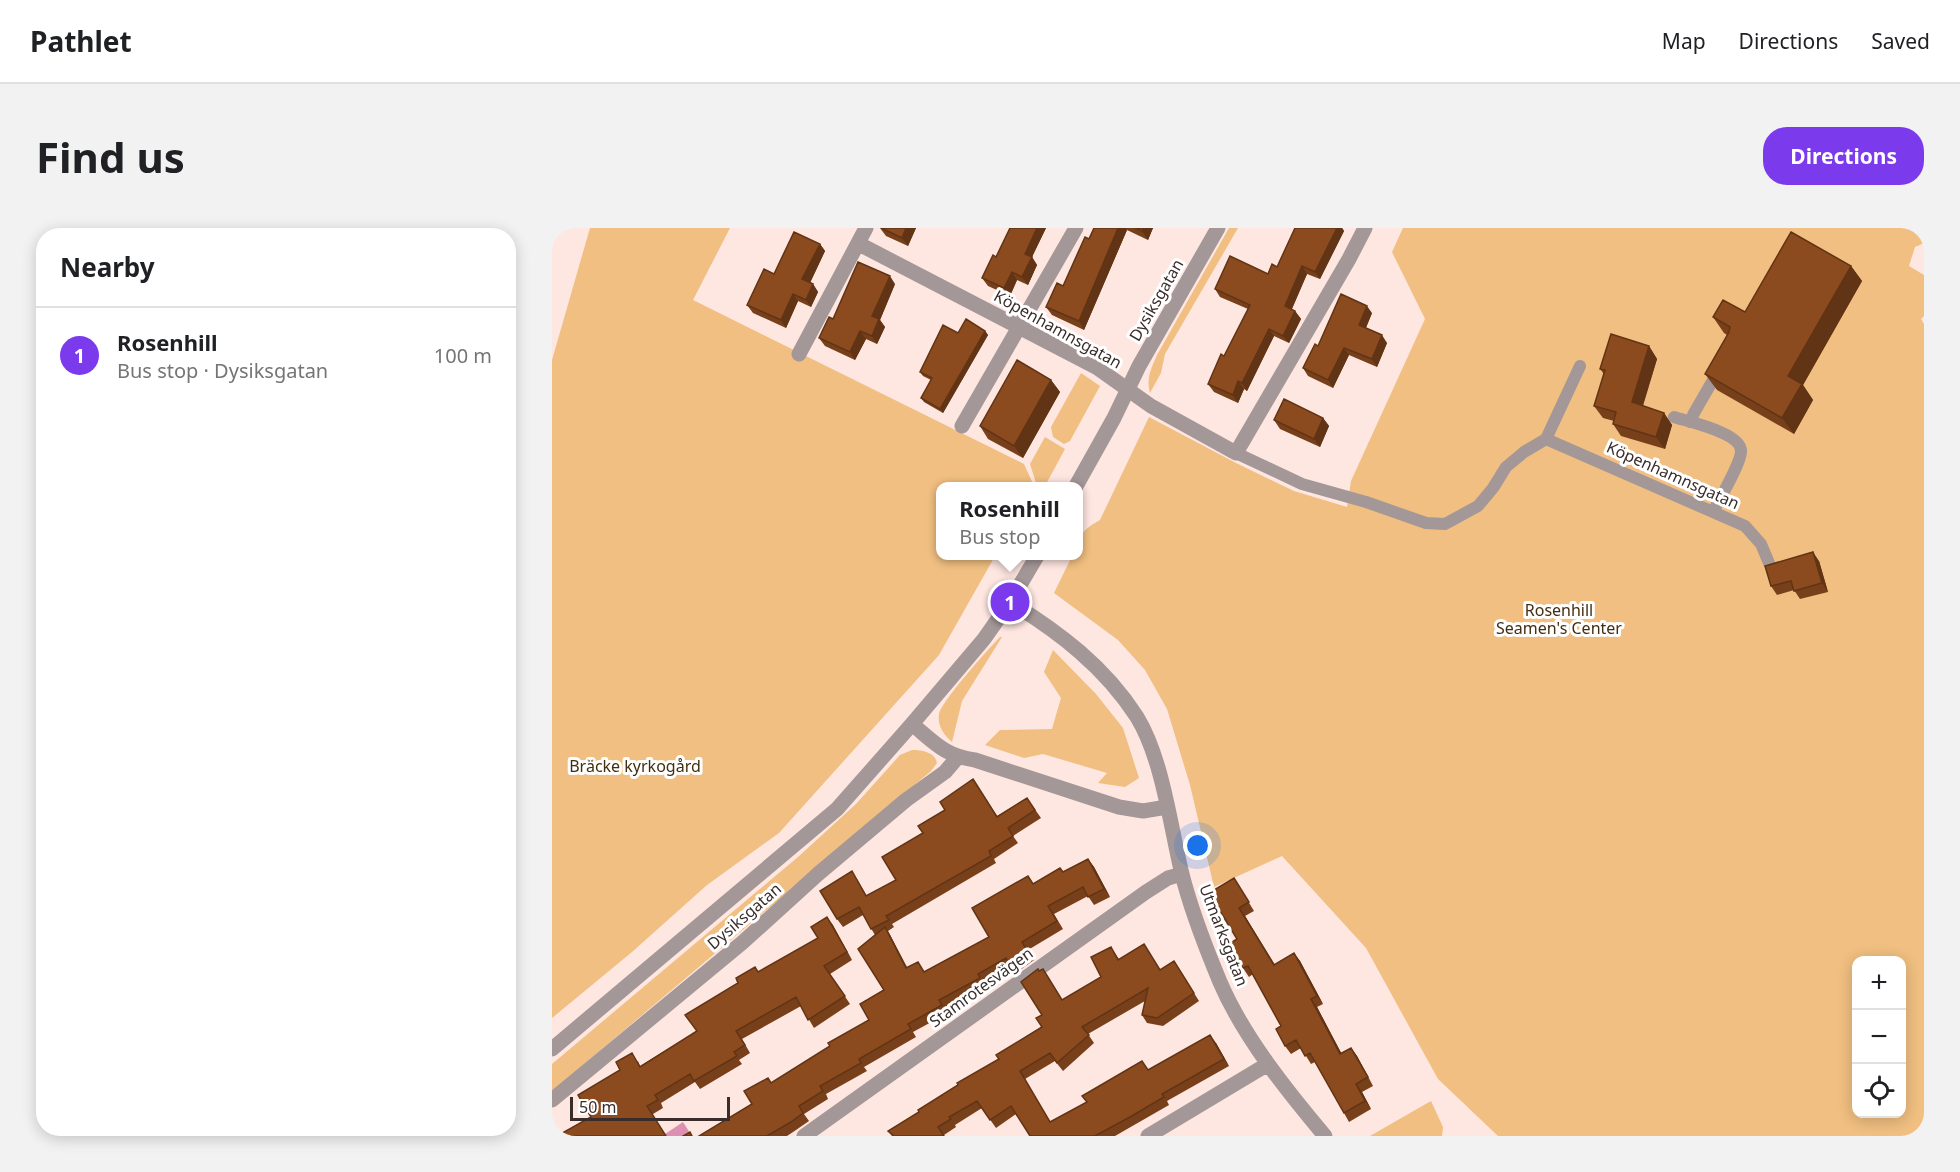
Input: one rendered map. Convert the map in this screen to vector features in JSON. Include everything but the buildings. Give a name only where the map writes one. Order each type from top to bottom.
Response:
[{"type":"street","points":[[800,354],[867,228]]},
{"type":"street","points":[[962,426],[1076,228]]},
{"type":"street","name":"Dysiksgatan","points":[[1078,482],[1218,228]]},
{"type":"street","points":[[1236,453],[1365,228]]},
{"type":"street","name":"Köpenhamnsgatan","points":[[859,244],[1096,367],[1151,406],[1236,453]]},
{"type":"street","name":"Dysiksgatan","points":[[552,1049],[837,809],[984,639],[1010,602],[1034,560]]},
{"type":"street","name":"Utmarksgatan","points":[[1010,602],[1071,644],[1095,664],[1138,719],[1156,765],[1182,874],[1221,984],[1268,1064],[1325,1136]]},
{"type":"street","points":[[912,724],[946,753],[957,758],[975,760],[1119,807],[1143,811],[1167,807]]},
{"type":"street","name":"Dysiksgatan","points":[[552,1100],[743,942],[818,874],[906,800],[945,772],[957,758]]},
{"type":"street","name":"Stamrotesvägen","points":[[804,1136],[1146,892],[1168,878],[1182,874]]},
{"type":"street","points":[[1148,1136],[1268,1064]]},
{"type":"lane","points":[[1690,422],[1727,356]]},
{"type":"lane","points":[[1546,439],[1580,366]]},
{"type":"lane","points":[[1674,417],[1731,436],[1740,444],[1741,452],[1738,462],[1713,512]]},
{"type":"lane","name":"Köpenhamnsgatan","points":[[1236,453],[1302,484],[1366,502],[1426,523],[1445,524],[1478,506],[1506,467],[1524,452],[1546,439],[1745,526],[1761,544],[1769,563]]},
{"type":"green space","name":"Bräcke kyrkogård","points":[[590,228],[730,228],[693,300],[1024,464],[1032,482],[936,482],[936,560],[993,560],[939,655],[779,833],[707,885],[632,952],[552,1018],[552,360]]},
{"type":"green space","points":[[1229,228],[1238,228],[1165,354],[1161,373],[1150,393],[1149,378],[1157,355]]},
{"type":"green space","name":"Rosenhill Seamen's Center","points":[[1403,228],[1924,228],[1924,243],[1915,247],[1909,266],[1924,275],[1924,316],[1921,319],[1924,324],[1924,1136],[1498,1136],[1438,1079],[1366,948],[1282,856],[1214,887],[1190,785],[1167,709],[1145,670],[1118,640],[1054,593],[1070,560],[1083,560],[1083,533],[1100,520],[1149,417],[1294,491],[1347,507],[1351,481],[1425,319],[1392,252]]},
{"type":"green space","points":[[1081,373],[1100,386],[1070,441],[1064,444],[1053,437],[1051,427]]},
{"type":"green space","points":[[1045,437],[1065,449],[1047,482],[1036,482],[1030,464]]},
{"type":"green space","points":[[1002,637],[962,701],[952,742],[942,730],[939,722],[942,707]]},
{"type":"green space","points":[[1053,650],[1096,694],[1123,728],[1139,778],[1125,787],[1098,783],[1107,773],[1043,754],[1024,758],[985,745],[1000,730],[1052,729],[1061,698],[1044,672]]},
{"type":"green space","points":[[912,750],[924,751],[934,756],[937,763],[931,771],[552,1091],[552,1064],[798,857],[856,804],[900,755]]},
{"type":"green space","points":[[1431,1101],[1443,1127],[1442,1136],[1370,1136]]},
{"type":"shaded area","points":[[683,1122],[690,1133],[685,1136],[662,1136]]},
{"type":"place","name":"Rosenhill","points":[[1010,602]]}]
